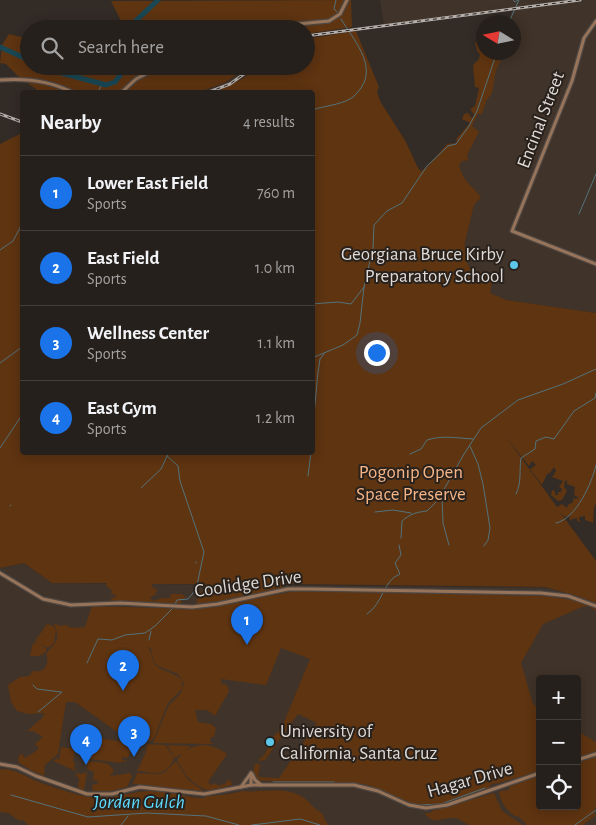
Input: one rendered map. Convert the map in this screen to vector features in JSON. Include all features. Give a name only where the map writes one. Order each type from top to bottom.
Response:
[{"type":"street","points":[[315,22],[328,21],[340,14],[347,0]]},
{"type":"street","name":"Encinal Street","points":[[596,21],[584,38],[572,82],[512,231],[596,264]]},
{"type":"street","points":[[124,90],[143,75]]},
{"type":"street","points":[[0,80],[17,78],[67,90]]},
{"type":"street","name":"Coolidge Drive","points":[[0,573],[43,599],[71,605],[120,604],[192,607],[218,604],[288,590],[310,589],[541,593],[568,596],[596,606]]},
{"type":"street","points":[[581,759],[596,754]]},
{"type":"street","name":"Hagar Drive","points":[[0,764],[17,767],[36,776],[87,794],[112,794],[145,786],[193,794],[207,794],[262,785],[364,786],[410,805],[431,808],[447,805],[536,774]]},
{"type":"street","points":[[242,787],[251,774]]},
{"type":"street","points":[[251,774],[262,785]]},
{"type":"street","points":[[251,774],[251,786]]},
{"type":"shaded area","points":[[380,0],[596,0],[596,313],[452,292],[474,205],[472,186],[448,166],[466,139],[489,91],[491,60],[521,60],[521,15],[510,15],[514,8],[384,25]]},
{"type":"shaded area","points":[[236,75],[247,75],[221,90],[205,90],[224,83]]},
{"type":"shaded area","name":"University of California, Santa Cruz","points":[[24,563],[52,583],[596,588],[596,825],[0,825],[0,568]]},
{"type":"green space","points":[[351,0],[352,27],[315,33],[315,20],[120,20],[111,1]]},
{"type":"green space","name":"Pogonip Open Space Preserve","points":[[356,31],[379,87],[377,91],[380,101],[406,142],[421,171],[427,167],[447,144],[456,143],[456,139],[470,123],[462,119],[464,114],[468,113],[472,118],[474,115],[470,109],[475,106],[479,88],[475,87],[473,65],[478,60],[501,60],[496,70],[492,93],[486,101],[482,114],[478,114],[472,126],[479,132],[468,153],[467,157],[469,160],[462,161],[459,166],[464,178],[481,197],[474,205],[464,246],[465,244],[467,262],[472,273],[477,271],[486,274],[489,282],[492,281],[490,293],[506,300],[596,313],[596,503],[593,523],[585,520],[585,516],[579,517],[580,522],[577,521],[577,518],[571,521],[569,518],[571,516],[565,517],[560,512],[596,561],[596,603],[546,587],[284,584],[284,588],[221,601],[196,604],[199,592],[203,591],[205,584],[151,584],[157,590],[155,595],[150,597],[153,601],[170,598],[171,594],[182,594],[186,597],[181,600],[181,604],[110,601],[112,598],[117,597],[113,594],[111,595],[112,590],[107,587],[106,583],[52,583],[24,563],[0,568],[0,144],[20,134],[20,455],[315,455],[315,90],[220,90],[247,75],[315,75],[315,38]],"holes":[[[506,437],[529,466],[532,461],[536,465],[530,469],[542,485],[547,474],[554,467],[556,471],[552,477],[563,481],[559,487],[562,489],[561,492],[558,492],[558,495],[555,495],[555,491],[552,490],[551,495],[558,501],[562,500],[567,491],[564,487],[567,480],[567,484],[575,487],[574,495],[579,498],[573,499],[573,502],[567,508],[562,504],[557,507]]]},
{"type":"green space","points":[[9,34],[20,37],[20,75],[236,75],[224,83],[205,90],[36,90],[6,64],[0,63],[2,45]]},
{"type":"green space","points":[[297,591],[547,596],[573,600],[596,609],[596,611],[588,606],[582,607],[543,624],[521,663],[533,704],[536,706],[536,772],[491,784],[487,789],[448,803],[424,806],[406,802],[382,790],[364,784],[289,783],[258,781],[255,778],[253,770],[256,763],[260,765],[258,777],[279,778],[317,723],[298,714],[265,760],[258,761],[264,756],[273,737],[282,727],[310,659],[281,648],[266,685],[221,679],[221,683],[227,685],[229,691],[215,716],[207,710],[195,710],[198,722],[211,724],[216,728],[214,737],[211,737],[210,742],[213,744],[153,743],[169,705],[181,693],[184,684],[178,674],[158,666],[154,662],[156,665],[162,669],[178,677],[181,680],[182,689],[168,703],[154,738],[151,741],[123,736],[75,702],[66,702],[58,754],[45,765],[44,776],[19,763],[18,758],[21,753],[25,758],[39,749],[35,744],[43,737],[33,731],[27,731],[44,714],[28,714],[17,711],[11,702],[8,685],[20,677],[29,676],[33,671],[41,671],[45,668],[46,654],[57,638],[54,625],[56,623],[59,626],[66,625],[72,628],[85,627],[92,606],[195,609]],"holes":[[[99,640],[148,647],[151,649],[154,662],[151,652],[147,647]]]},
{"type":"green space","points":[[47,624],[53,626],[56,630],[54,643],[48,648],[40,644],[47,649],[45,652],[40,656],[30,656],[33,643],[37,643],[35,641]]},
{"type":"green space","points":[[581,733],[596,742],[596,751],[581,757]]},
{"type":"green space","points":[[93,737],[129,743],[131,748],[128,758],[122,757],[122,760],[126,760],[126,762],[90,759]]},
{"type":"green space","points":[[147,744],[165,745],[174,757],[172,763],[164,771],[157,773],[137,771],[146,752]]},
{"type":"green space","points":[[167,745],[191,746],[187,750],[192,747],[207,745],[227,754],[208,782],[212,785],[214,783],[220,786],[224,785],[228,780],[231,781],[232,785],[209,791],[193,782],[186,775],[177,760],[182,753],[175,758]]},
{"type":"green space","points":[[61,747],[75,749],[73,762],[75,762],[74,768],[78,772],[53,761],[57,758],[59,760]]},
{"type":"green space","points":[[596,756],[596,806],[594,811],[596,815],[583,825],[527,825],[519,816],[517,817],[507,810],[503,804],[500,791],[509,790],[509,787],[536,777],[536,810],[581,810],[581,762]]},
{"type":"green space","points":[[88,761],[103,763],[112,767],[114,771],[110,776],[130,773],[132,776],[127,787],[112,791],[93,791],[92,785],[99,783],[96,780],[93,781],[94,772],[87,769]]},
{"type":"green space","points":[[176,761],[188,780],[206,792],[191,792],[133,784],[137,773],[159,774],[165,772]]},
{"type":"green space","points":[[0,769],[15,771],[36,781],[78,795],[93,797],[112,797],[150,791],[205,798],[205,796],[241,791],[286,791],[304,798],[322,813],[329,825],[28,825],[22,819],[20,821],[8,813],[0,812]]},
{"type":"green space","points":[[78,772],[80,774],[87,772],[84,790],[78,789],[79,778],[76,776]]},
{"type":"green space","points":[[494,793],[502,811],[523,825],[471,825],[455,818],[435,820],[425,814],[425,813]]},
{"type":"waterway","points":[[137,20],[158,0]]},
{"type":"waterway","points":[[336,0],[334,9],[337,12]]},
{"type":"waterway","points":[[513,0],[515,2],[518,0]]},
{"type":"waterway","points":[[512,15],[519,0]]},
{"type":"waterway","points":[[315,109],[350,99],[360,90],[365,79],[366,70],[362,52],[341,19]]},
{"type":"waterway","points":[[0,47],[20,56]]},
{"type":"waterway","points":[[315,357],[343,345],[357,335],[364,287],[373,248],[374,225],[387,211],[402,203],[427,166],[448,146],[456,144],[477,111],[494,60]]},
{"type":"waterway","points":[[69,75],[106,85],[115,82],[120,75]]},
{"type":"waterway","points":[[99,90],[102,84]]},
{"type":"waterway","points":[[579,214],[596,174]]},
{"type":"waterway","points":[[0,250],[13,241],[20,228]]},
{"type":"waterway","points":[[315,304],[338,302],[351,304],[364,287]]},
{"type":"waterway","points":[[0,363],[20,348]]},
{"type":"waterway","points":[[315,404],[320,359],[324,354]]},
{"type":"waterway","points":[[401,538],[402,521],[414,514],[427,511],[438,500],[481,428],[518,400],[563,384],[596,369]]},
{"type":"waterway","points":[[516,494],[520,480],[521,458],[535,449],[536,441],[546,437],[554,439],[574,411],[595,398],[596,393]]},
{"type":"waterway","points":[[0,448],[20,418]]},
{"type":"waterway","points":[[410,454],[421,449],[427,440],[433,438],[473,439]]},
{"type":"waterway","points":[[470,446],[478,464],[483,484],[490,528],[488,540],[484,546]]},
{"type":"waterway","points":[[141,488],[161,469],[168,455]]},
{"type":"waterway","points":[[308,476],[311,455]]},
{"type":"waterway","points":[[167,456],[178,466],[180,481],[204,552],[197,585],[193,593],[188,599],[177,600],[175,604]]},
{"type":"waterway","points":[[556,523],[570,515],[576,508],[587,490],[596,465]]},
{"type":"waterway","points":[[442,497],[443,523],[449,545]]},
{"type":"waterway","points":[[375,512],[393,510],[411,513]]},
{"type":"waterway","points":[[367,614],[377,604],[390,581],[400,574],[395,563],[401,555],[399,545]]},
{"type":"waterway","points":[[87,663],[98,639],[112,640],[125,635],[145,633],[172,609]]},
{"type":"waterway","points":[[149,640],[151,631]]},
{"type":"waterway","points":[[33,685],[37,689],[61,692]]},
{"type":"waterway","points":[[38,712],[62,692]]},
{"type":"waterway","points":[[273,782],[334,782]]},
{"type":"waterway","points":[[421,805],[441,804],[485,788]]},
{"type":"waterway","name":"Jordan Gulch","points":[[11,795],[88,817],[147,813],[206,816],[239,825]]},
{"type":"waterway","name":"Jordan Gulch","points":[[575,825],[596,810]]},
{"type":"waterway","points":[[121,825],[128,816]]},
{"type":"waterway","name":"Jordan Gulch","points":[[252,825],[300,819],[320,825]]},
{"type":"railway","points":[[315,35],[580,0]]},
{"type":"railway","points":[[214,90],[230,84],[242,75]]},
{"type":"railway","points":[[0,114],[20,121]]},
{"type":"place","name":"Georgiana Bruce Kirby Preparatory School","points":[[514,265]]},
{"type":"place","name":"Lower East Field","points":[[247,645]]},
{"type":"place","name":"East Field","points":[[123,691]]},
{"type":"place","name":"University of California, Santa Cruz","points":[[270,742]]},
{"type":"place","name":"Wellness Center","points":[[134,757]]},
{"type":"place","name":"East Gym","points":[[86,765]]}]
